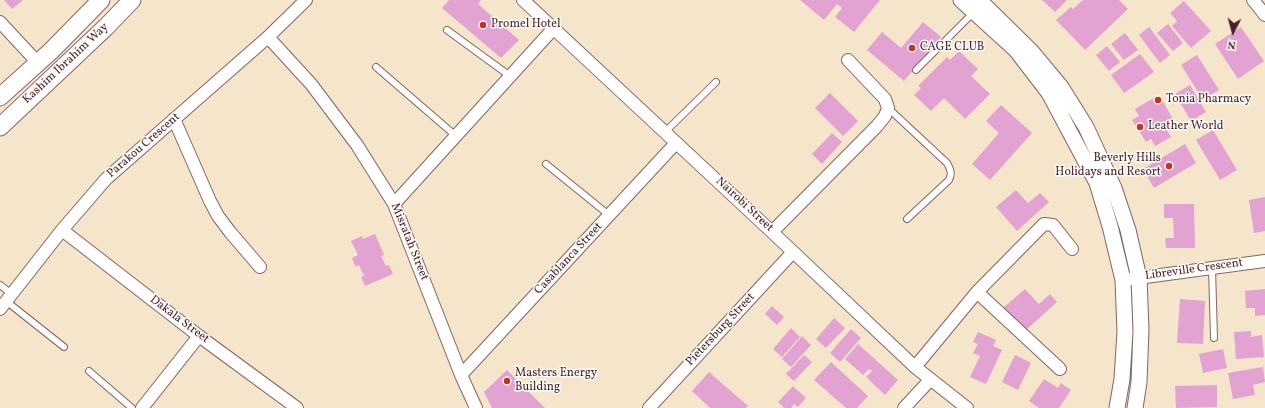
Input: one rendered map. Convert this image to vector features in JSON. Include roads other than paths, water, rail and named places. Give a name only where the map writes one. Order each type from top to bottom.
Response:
[{"type":"main road","name":"Kashim Ibrahim Way","points":[[0,98],[38,63],[101,0]]},
{"type":"main road","name":"Kashim Ibrahim Way","points":[[0,127],[106,27],[132,0]]},
{"type":"street","name":"Parakou Crescent","points":[[6,301],[62,230],[106,179],[268,37],[306,0]]},
{"type":"street","name":"Nairobi Street","points":[[523,0],[915,367],[967,408]]},
{"type":"street","points":[[961,0],[977,6],[1032,51],[1061,87],[1086,127],[1114,188],[1128,230],[1139,278],[1141,330],[1139,382],[1135,408]]},
{"type":"street","points":[[1253,0],[1265,15]]},
{"type":"street","points":[[977,6],[1016,50],[1049,93],[1097,183],[1110,226],[1123,280],[1125,332],[1122,379],[1117,408]]},
{"type":"street","points":[[0,22],[38,63]]},
{"type":"street","points":[[394,204],[554,28]]},
{"type":"street","name":"Misratah Street","points":[[268,37],[311,84],[344,126],[394,204],[461,375],[476,408]]},
{"type":"street","points":[[772,232],[877,126],[885,116],[888,108],[885,99],[848,60]]},
{"type":"street","points":[[174,119],[218,216],[260,267]]},
{"type":"street","name":"Casablanca Street","points":[[461,375],[676,142]]},
{"type":"street","points":[[915,367],[978,292],[1044,224],[1054,225],[1072,249]]},
{"type":"street","name":"Dakala Street","points":[[62,230],[199,336],[297,408]]},
{"type":"street","name":"Pietersburg Street","points":[[649,408],[793,252]]},
{"type":"street","name":"Libreville Crescent","points":[[1123,280],[1265,261]]},
{"type":"street","points":[[978,292],[1060,370]]},
{"type":"street","points":[[142,408],[199,336]]},
{"type":"street","points":[[904,408],[930,380]]},
{"type":"lane","points":[[916,70],[977,6]]},
{"type":"lane","points":[[448,30],[510,76]]},
{"type":"lane","points":[[376,67],[456,136]]},
{"type":"lane","points":[[665,132],[716,82]]},
{"type":"lane","points":[[888,108],[947,164],[950,169],[951,175],[948,180],[907,219]]},
{"type":"lane","points":[[546,164],[609,215]]},
{"type":"lane","points":[[1212,268],[1214,338]]},
{"type":"lane","points":[[0,285],[6,301],[64,347]]},
{"type":"lane","points":[[89,371],[132,408]]},
{"type":"place","name":"Promel Hotel","points":[[483,25]]},
{"type":"place","name":"CAGE CLUB","points":[[912,48]]},
{"type":"place","name":"Tonia Pharmacy","points":[[1158,100]]},
{"type":"place","name":"Leather World","points":[[1140,127]]},
{"type":"place","name":"Beverly Hills Holidays and Resort","points":[[1169,166]]},
{"type":"place","name":"Masters Energy Building","points":[[507,381]]}]
